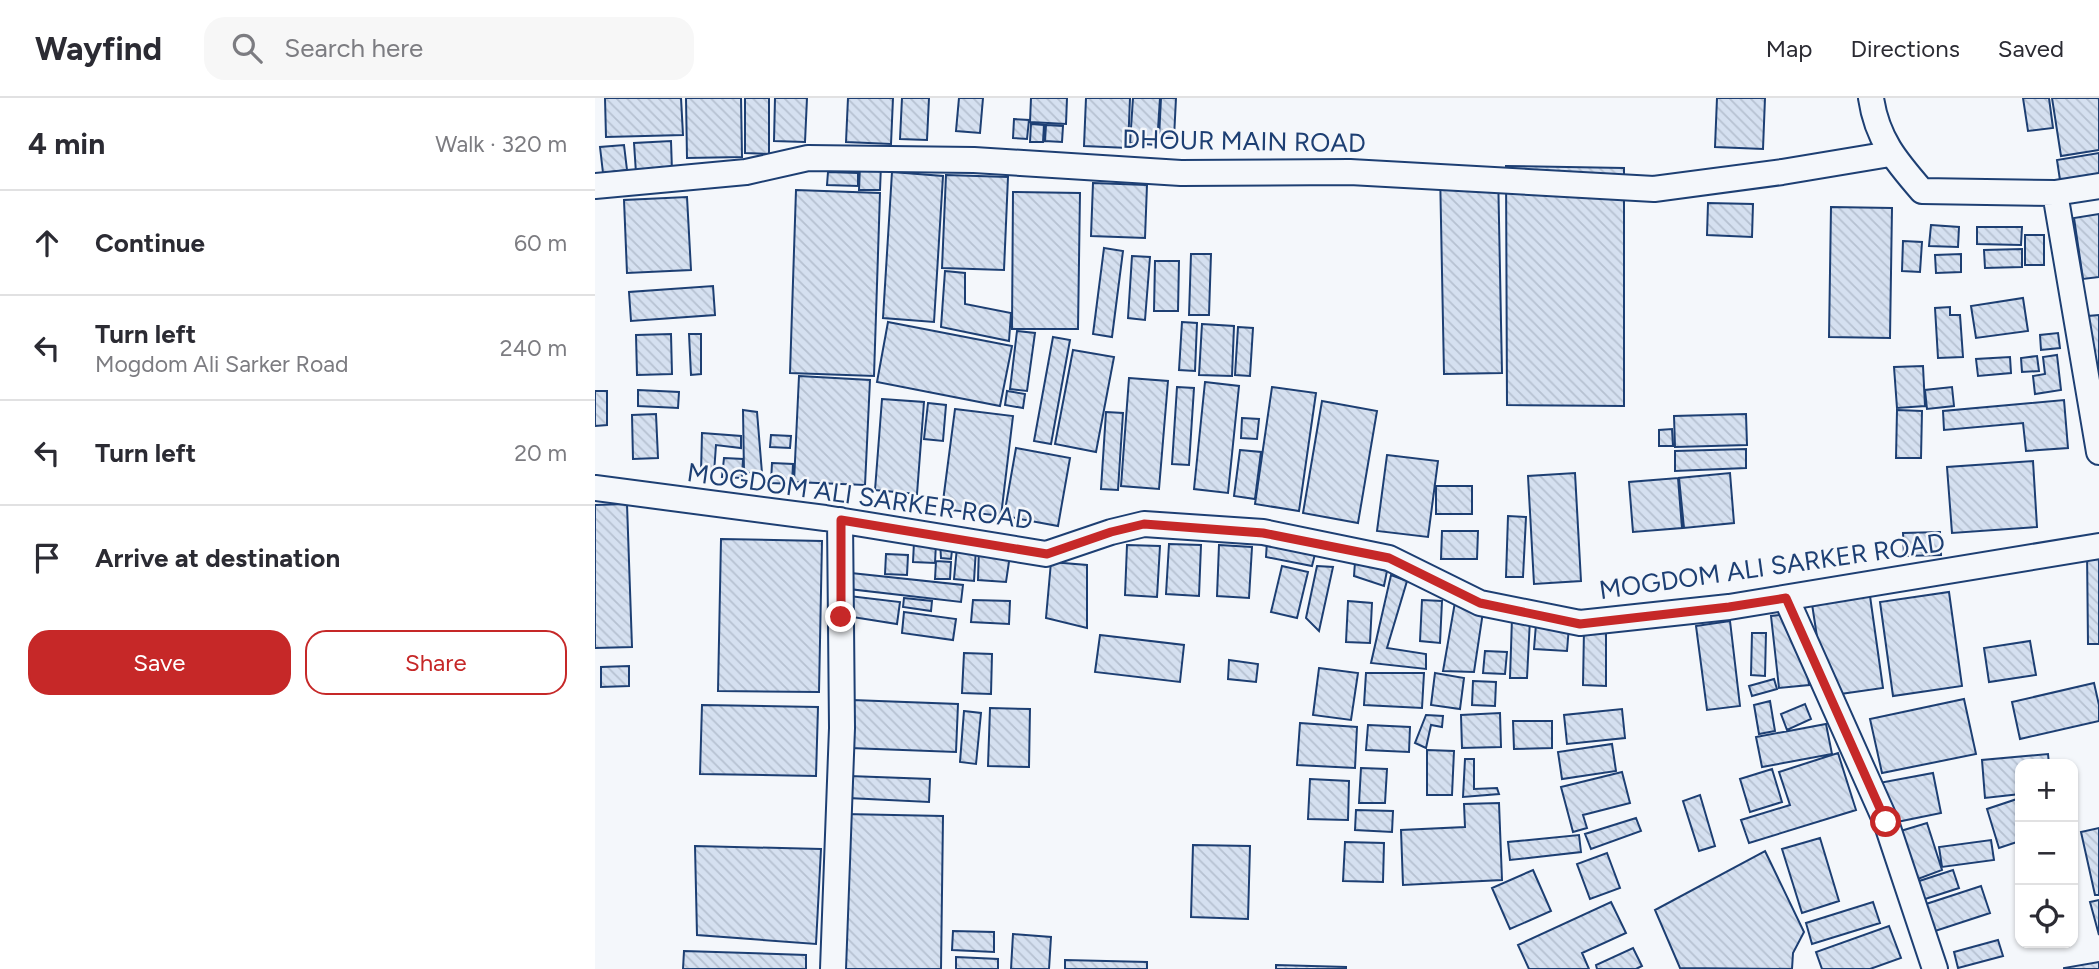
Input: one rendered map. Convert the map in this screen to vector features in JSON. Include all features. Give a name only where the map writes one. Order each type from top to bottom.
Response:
[{"type":"street","points":[[1871,98],[1874,118],[1890,154],[1922,191],[2055,193],[2099,186]]},
{"type":"street","name":"DHOUR MAIN ROAD","points":[[595,186],[747,172],[808,158],[974,160],[1181,173],[1350,173],[1654,189],[1890,154]]},
{"type":"street","points":[[2055,193],[2099,452]]},
{"type":"street","name":"MOGDOM ALI SARKER ROAD","points":[[595,488],[841,520],[1047,554],[1111,532],[1144,524],[1263,533],[1389,558],[1480,603],[1580,624],[1729,607],[2099,546]]},
{"type":"street","points":[[833,969],[842,728],[841,520]]},
{"type":"street","points":[[1786,598],[1886,822],[1935,969]]},
{"type":"building","points":[[605,98],[681,98],[683,135],[606,137]]},
{"type":"building","points":[[686,98],[741,98],[742,157],[687,158]]},
{"type":"building","points":[[745,98],[769,98],[769,154],[745,153]]},
{"type":"building","points":[[775,98],[807,98],[805,142],[774,141]]},
{"type":"building","points":[[848,98],[893,98],[891,144],[846,142]]},
{"type":"building","points":[[902,98],[929,98],[927,140],[900,139]]},
{"type":"building","points":[[959,98],[983,98],[980,133],[956,131]]},
{"type":"building","points":[[1031,98],[1067,98],[1066,124],[1030,122]]},
{"type":"building","points":[[1086,98],[1130,98],[1128,148],[1084,146]]},
{"type":"building","points":[[1133,98],[1160,98],[1157,145],[1130,143]]},
{"type":"building","points":[[1161,98],[1176,98],[1174,138],[1159,138]]},
{"type":"building","points":[[1717,98],[1765,98],[1763,149],[1715,147]]},
{"type":"building","points":[[2023,98],[2049,98],[2053,128],[2028,131]]},
{"type":"building","points":[[2052,98],[2099,98],[2099,150],[2061,156]]},
{"type":"building","points":[[1014,119],[1029,120],[1027,139],[1013,138]]},
{"type":"building","points":[[1031,124],[1044,125],[1043,142],[1030,142]]},
{"type":"building","points":[[1046,125],[1063,126],[1062,142],[1045,141]]},
{"type":"building","points":[[671,141],[672,171],[636,173],[634,143]]},
{"type":"building","points":[[624,145],[627,170],[603,173],[600,147]]},
{"type":"building","points":[[2099,153],[2099,174],[2060,180],[2057,160]]},
{"type":"building","points":[[860,165],[881,165],[880,190],[859,190]]},
{"type":"building","points":[[1506,166],[1624,168],[1624,406],[1507,405]]},
{"type":"building","points":[[1498,169],[1502,373],[1444,374],[1440,170]]},
{"type":"building","points":[[828,172],[858,173],[858,186],[827,185]]},
{"type":"building","points":[[892,172],[943,176],[934,322],[883,318]]},
{"type":"building","points":[[946,175],[1008,177],[1004,270],[942,268]]},
{"type":"building","points":[[1093,183],[1147,185],[1145,238],[1091,236]]},
{"type":"building","points":[[796,190],[880,193],[874,376],[790,373]]},
{"type":"building","points":[[1013,192],[1080,193],[1078,329],[1012,329]]},
{"type":"building","points":[[687,197],[691,270],[627,273],[624,200]]},
{"type":"building","points":[[1708,203],[1753,204],[1752,237],[1707,235]]},
{"type":"building","points":[[1831,207],[1892,208],[1890,338],[1829,337]]},
{"type":"building","points":[[2099,214],[2099,277],[2083,279],[2074,218]]},
{"type":"building","points":[[1931,225],[1959,227],[1958,247],[1929,246]]},
{"type":"building","points":[[1977,227],[2022,227],[2021,245],[1977,244]]},
{"type":"building","points":[[2025,235],[2044,235],[2044,265],[2025,265]]},
{"type":"building","points":[[1903,241],[1922,242],[1920,272],[1902,271]]},
{"type":"building","points":[[1104,248],[1123,251],[1112,337],[1093,334]]},
{"type":"building","points":[[2022,249],[2022,267],[1985,268],[1984,250]]},
{"type":"building","points":[[1191,254],[1211,254],[1209,315],[1189,315]]},
{"type":"building","points":[[1961,254],[1961,272],[1936,273],[1935,255]]},
{"type":"building","points":[[1132,256],[1150,257],[1145,320],[1128,318]]},
{"type":"building","points":[[1155,261],[1179,261],[1178,311],[1154,311]]},
{"type":"building","points":[[945,271],[965,273],[965,304],[1011,313],[1009,341],[941,327]]},
{"type":"building","points":[[713,286],[715,315],[631,321],[629,292]]},
{"type":"building","points":[[2023,298],[2028,331],[1976,338],[1971,306]]},
{"type":"building","points":[[1950,307],[1950,315],[1960,315],[1963,357],[1938,358],[1935,308]]},
{"type":"building","points":[[2099,315],[2099,377],[2097,377],[2088,316]]},
{"type":"building","points":[[888,322],[1012,346],[1000,406],[877,382]]},
{"type":"building","points":[[1182,322],[1197,323],[1195,371],[1179,370]]},
{"type":"building","points":[[1202,324],[1234,326],[1232,376],[1199,375]]},
{"type":"building","points":[[1238,327],[1253,328],[1250,376],[1235,375]]},
{"type":"building","points":[[1017,331],[1035,333],[1027,391],[1010,389]]},
{"type":"building","points":[[2058,333],[2060,348],[2041,350],[2040,335]]},
{"type":"building","points":[[671,334],[672,374],[637,375],[636,335]]},
{"type":"building","points":[[689,334],[701,334],[701,374],[691,375]]},
{"type":"building","points":[[1053,337],[1070,340],[1051,444],[1034,441]]},
{"type":"building","points":[[1073,350],[1114,357],[1096,452],[1055,444]]},
{"type":"building","points":[[2057,355],[2061,390],[2035,394],[2033,376],[2045,374],[2043,357]]},
{"type":"building","points":[[2037,356],[2039,371],[2022,372],[2021,358]]},
{"type":"building","points":[[2010,357],[2011,373],[1978,376],[1976,359]]},
{"type":"building","points":[[1923,366],[1925,406],[1897,408],[1894,367]]},
{"type":"building","points":[[799,376],[870,380],[865,485],[794,482]]},
{"type":"building","points":[[1129,378],[1168,381],[1159,489],[1121,486]]},
{"type":"building","points":[[1205,382],[1239,386],[1228,493],[1194,489]]},
{"type":"building","points":[[1177,387],[1194,388],[1189,465],[1172,464]]},
{"type":"building","points":[[1272,387],[1316,393],[1299,511],[1255,504]]},
{"type":"building","points":[[1952,387],[1954,406],[1927,409],[1925,390]]},
{"type":"building","points":[[638,390],[679,392],[678,408],[638,406]]},
{"type":"building","points":[[595,391],[607,391],[607,425],[595,426]]},
{"type":"building","points":[[1007,391],[1025,394],[1023,408],[1005,405]]},
{"type":"building","points":[[882,399],[924,402],[917,494],[875,490]]},
{"type":"building","points":[[2064,400],[2068,448],[2026,451],[2023,423],[1944,430],[1943,411]]},
{"type":"building","points":[[1322,401],[1377,411],[1358,523],[1303,513]]},
{"type":"building","points":[[928,403],[946,405],[943,441],[924,439]]},
{"type":"building","points":[[955,409],[1013,416],[1001,516],[942,509]]},
{"type":"building","points":[[743,410],[757,412],[762,473],[744,473]]},
{"type":"building","points":[[1897,410],[1922,411],[1921,458],[1896,458]]},
{"type":"building","points":[[1106,412],[1123,413],[1118,490],[1101,489]]},
{"type":"building","points":[[656,414],[658,458],[633,459],[632,415]]},
{"type":"building","points":[[1746,414],[1747,445],[1675,447],[1674,416]]},
{"type":"building","points":[[1242,418],[1259,419],[1257,439],[1241,438]]},
{"type":"building","points":[[1672,429],[1673,446],[1659,446],[1659,430]]},
{"type":"building","points":[[702,433],[741,436],[741,448],[716,445],[714,473],[701,473]]},
{"type":"building","points":[[771,435],[791,436],[790,448],[770,447]]},
{"type":"building","points":[[1016,448],[1070,458],[1058,526],[1004,516]]},
{"type":"building","points":[[1746,449],[1746,468],[1675,471],[1675,451]]},
{"type":"building","points":[[1240,450],[1261,452],[1255,499],[1234,496]]},
{"type":"building","points":[[1387,455],[1438,461],[1428,537],[1377,531]]},
{"type":"building","points":[[724,458],[743,459],[742,478],[722,477]]},
{"type":"building","points":[[2033,461],[2037,527],[1952,533],[1947,467]]},
{"type":"building","points":[[772,463],[793,464],[792,484],[771,483]]},
{"type":"building","points":[[1575,473],[1581,581],[1534,584],[1528,476]]},
{"type":"building","points":[[1730,473],[1734,523],[1684,528],[1679,478]]},
{"type":"building","points":[[1678,478],[1682,528],[1633,532],[1629,482]]},
{"type":"building","points":[[1436,486],[1472,486],[1472,514],[1436,514]]},
{"type":"building","points":[[627,504],[632,647],[595,648],[595,505]]},
{"type":"building","points":[[1508,516],[1526,517],[1523,577],[1506,577]]},
{"type":"building","points":[[1442,531],[1478,531],[1477,559],[1441,559]]},
{"type":"building","points":[[1940,532],[1941,555],[1904,556],[1903,533]]},
{"type":"building","points":[[721,539],[822,541],[819,692],[718,691]]},
{"type":"building","points":[[940,541],[953,542],[951,559],[941,558]]},
{"type":"building","points":[[1267,541],[1316,550],[1312,566],[1266,557]]},
{"type":"building","points":[[914,542],[936,543],[935,563],[913,562]]},
{"type":"building","points":[[1169,544],[1201,545],[1199,596],[1166,594]]},
{"type":"building","points":[[1127,545],[1160,546],[1157,597],[1125,595]]},
{"type":"building","points":[[1219,545],[1252,547],[1249,598],[1217,596]]},
{"type":"building","points":[[957,547],[976,548],[974,581],[954,579]]},
{"type":"building","points":[[979,548],[1010,555],[1006,582],[978,580]]},
{"type":"building","points":[[2087,551],[2099,551],[2099,644],[2088,644]]},
{"type":"building","points":[[886,554],[908,555],[907,575],[885,574]]},
{"type":"building","points":[[936,561],[951,562],[950,579],[935,579]]},
{"type":"building","points":[[1051,562],[1087,565],[1087,628],[1046,618]]},
{"type":"building","points":[[1355,562],[1387,571],[1384,586],[1354,576]]},
{"type":"building","points":[[1282,566],[1308,572],[1297,618],[1271,612]]},
{"type":"building","points":[[1317,566],[1333,567],[1319,631],[1306,618]]},
{"type":"building","points":[[851,573],[963,585],[961,602],[849,589]]},
{"type":"building","points":[[1391,575],[1407,581],[1387,648],[1426,654],[1426,669],[1371,663]]},
{"type":"building","points":[[1949,592],[1962,686],[1893,696],[1880,602]]},
{"type":"building","points":[[849,596],[900,602],[897,624],[846,616]]},
{"type":"building","points":[[1870,596],[1883,688],[1826,696],[1812,604]]},
{"type":"building","points":[[904,598],[932,601],[931,611],[903,607]]},
{"type":"building","points":[[973,600],[1010,601],[1009,624],[971,622]]},
{"type":"building","points":[[1422,600],[1442,601],[1440,643],[1420,641]]},
{"type":"building","points":[[1348,601],[1372,603],[1370,643],[1346,642]]},
{"type":"building","points":[[1455,602],[1483,612],[1474,672],[1443,671]]},
{"type":"building","points":[[904,612],[956,619],[953,640],[902,633]]},
{"type":"building","points":[[1800,613],[1809,685],[1779,688],[1771,616]]},
{"type":"building","points":[[1512,618],[1530,619],[1527,678],[1510,678]]},
{"type":"building","points":[[1730,621],[1740,706],[1707,710],[1696,626]]},
{"type":"building","points":[[1536,624],[1569,626],[1567,651],[1534,649]]},
{"type":"building","points":[[1584,629],[1606,629],[1606,686],[1583,685]]},
{"type":"building","points":[[1752,633],[1766,633],[1765,676],[1751,675]]},
{"type":"building","points":[[1100,635],[1184,645],[1180,682],[1095,672]]},
{"type":"building","points":[[2030,641],[2036,675],[1989,682],[1984,648]]},
{"type":"building","points":[[1485,651],[1507,652],[1505,674],[1483,673]]},
{"type":"building","points":[[964,653],[992,654],[991,694],[962,693]]},
{"type":"building","points":[[1229,660],[1258,664],[1256,682],[1228,679]]},
{"type":"building","points":[[629,666],[629,686],[601,687],[601,667]]},
{"type":"building","points":[[1319,668],[1358,673],[1351,720],[1313,715]]},
{"type":"building","points":[[1366,673],[1424,673],[1422,708],[1364,705]]},
{"type":"building","points":[[1435,673],[1464,678],[1460,709],[1431,705]]},
{"type":"building","points":[[1774,679],[1777,689],[1752,696],[1749,686]]},
{"type":"building","points":[[1473,681],[1496,682],[1495,706],[1472,705]]},
{"type":"building","points":[[2094,683],[2099,721],[2020,739],[2012,702]]},
{"type":"building","points":[[1964,699],[1976,754],[1882,773],[1870,719]]},
{"type":"building","points":[[852,700],[958,704],[956,752],[850,748]]},
{"type":"building","points":[[1770,701],[1775,731],[1759,734],[1754,705]]},
{"type":"building","points":[[1805,704],[1811,719],[1787,730],[1781,714]]},
{"type":"building","points":[[702,705],[818,707],[816,776],[700,774]]},
{"type":"building","points":[[990,708],[1030,709],[1029,767],[988,766]]},
{"type":"building","points":[[1622,709],[1625,738],[1567,744],[1564,715]]},
{"type":"building","points":[[964,711],[981,713],[976,764],[960,762]]},
{"type":"building","points":[[1500,713],[1501,747],[1462,748],[1461,715]]},
{"type":"building","points":[[1426,715],[1443,716],[1442,727],[1431,725],[1426,748],[1415,743]]},
{"type":"building","points":[[1513,721],[1552,721],[1552,748],[1514,749]]},
{"type":"building","points":[[1300,723],[1357,727],[1355,768],[1297,765]]},
{"type":"building","points":[[1826,724],[1832,754],[1762,767],[1756,737]]},
{"type":"building","points":[[1368,725],[1410,727],[1409,752],[1366,750]]},
{"type":"building","points":[[1612,744],[1616,771],[1562,779],[1558,752]]},
{"type":"building","points":[[1427,750],[1454,751],[1452,795],[1427,795]]},
{"type":"building","points":[[1838,753],[1856,810],[1749,843],[1741,820],[1790,805],[1779,772]]},
{"type":"building","points":[[2048,754],[2048,759],[2015,759],[2015,795],[1985,798],[1982,760]]},
{"type":"building","points":[[1465,759],[1474,759],[1474,789],[1497,788],[1499,794],[1463,797]]},
{"type":"building","points":[[1361,768],[1387,769],[1385,803],[1359,803]]},
{"type":"building","points":[[1772,769],[1782,802],[1750,812],[1740,779]]},
{"type":"building","points":[[1622,772],[1630,803],[1583,815],[1587,828],[1573,832],[1561,787]]},
{"type":"building","points":[[1933,773],[1941,813],[1887,824],[1879,783]]},
{"type":"building","points":[[849,776],[930,779],[929,802],[848,798]]},
{"type":"building","points":[[1310,779],[1349,781],[1348,820],[1308,819]]},
{"type":"building","points":[[1700,795],[1715,846],[1699,851],[1683,801]]},
{"type":"building","points":[[2015,800],[2015,843],[1999,848],[1987,809]]},
{"type":"building","points":[[1499,803],[1502,880],[1403,885],[1401,830],[1465,827],[1464,804]]},
{"type":"building","points":[[1356,810],[1393,811],[1392,832],[1355,830]]},
{"type":"building","points":[[844,814],[943,816],[941,969],[841,969]]},
{"type":"building","points":[[1636,818],[1641,831],[1591,849],[1585,834]]},
{"type":"building","points":[[1927,823],[1942,870],[1910,882],[1894,833]]},
{"type":"building","points":[[2099,828],[2099,895],[2095,895],[2081,832]]},
{"type":"building","points":[[1579,835],[1581,852],[1510,860],[1508,842]]},
{"type":"building","points":[[1820,838],[1839,901],[1802,913],[1782,849]]},
{"type":"building","points":[[1991,840],[1994,860],[1942,867],[1939,847]]},
{"type":"building","points":[[1345,842],[1384,843],[1383,882],[1343,881]]},
{"type":"building","points":[[1193,845],[1250,846],[1248,919],[1191,917]]},
{"type":"building","points":[[695,846],[821,849],[816,944],[697,935]]},
{"type":"building","points":[[1765,851],[1804,932],[1793,953],[1792,969],[1680,968],[1655,910]]},
{"type":"building","points":[[1607,853],[1620,888],[1590,899],[1577,864]]},
{"type":"building","points":[[1533,870],[1551,911],[1510,929],[1492,888]]},
{"type":"building","points":[[1953,870],[1959,888],[1916,902],[1910,884]]},
{"type":"building","points":[[1981,886],[1990,913],[1929,933],[1920,906]]},
{"type":"building","points":[[2099,900],[2099,935],[2090,902]]},
{"type":"building","points":[[1611,902],[1626,933],[1582,953],[1589,969],[1529,969],[1518,945]]},
{"type":"building","points":[[1873,902],[1880,923],[1812,944],[1806,923]]},
{"type":"building","points":[[1889,926],[1901,958],[1870,969],[1822,969],[1816,952]]},
{"type":"building","points":[[953,931],[994,932],[994,952],[952,950]]},
{"type":"building","points":[[1013,934],[1051,937],[1049,969],[1011,969]]},
{"type":"building","points":[[1998,940],[2003,956],[1958,968],[1954,952]]},
{"type":"building","points":[[1633,948],[1642,966],[1636,969],[1597,969],[1596,965]]},
{"type":"building","points":[[684,951],[806,955],[806,969],[683,969]]},
{"type":"building","points":[[956,957],[998,959],[998,969],[956,969]]},
{"type":"building","points":[[1065,960],[1147,962],[1147,969],[1065,969]]},
{"type":"building","points":[[2099,962],[2099,969],[2064,969],[2064,968]]},
{"type":"building","points":[[1276,965],[1346,967],[1346,969],[1276,969]]},
{"type":"route","points":[[841,617],[841,520],[1047,554],[1111,532],[1144,524],[1263,533],[1389,558],[1480,603],[1580,624],[1786,598],[1886,822]]}]
